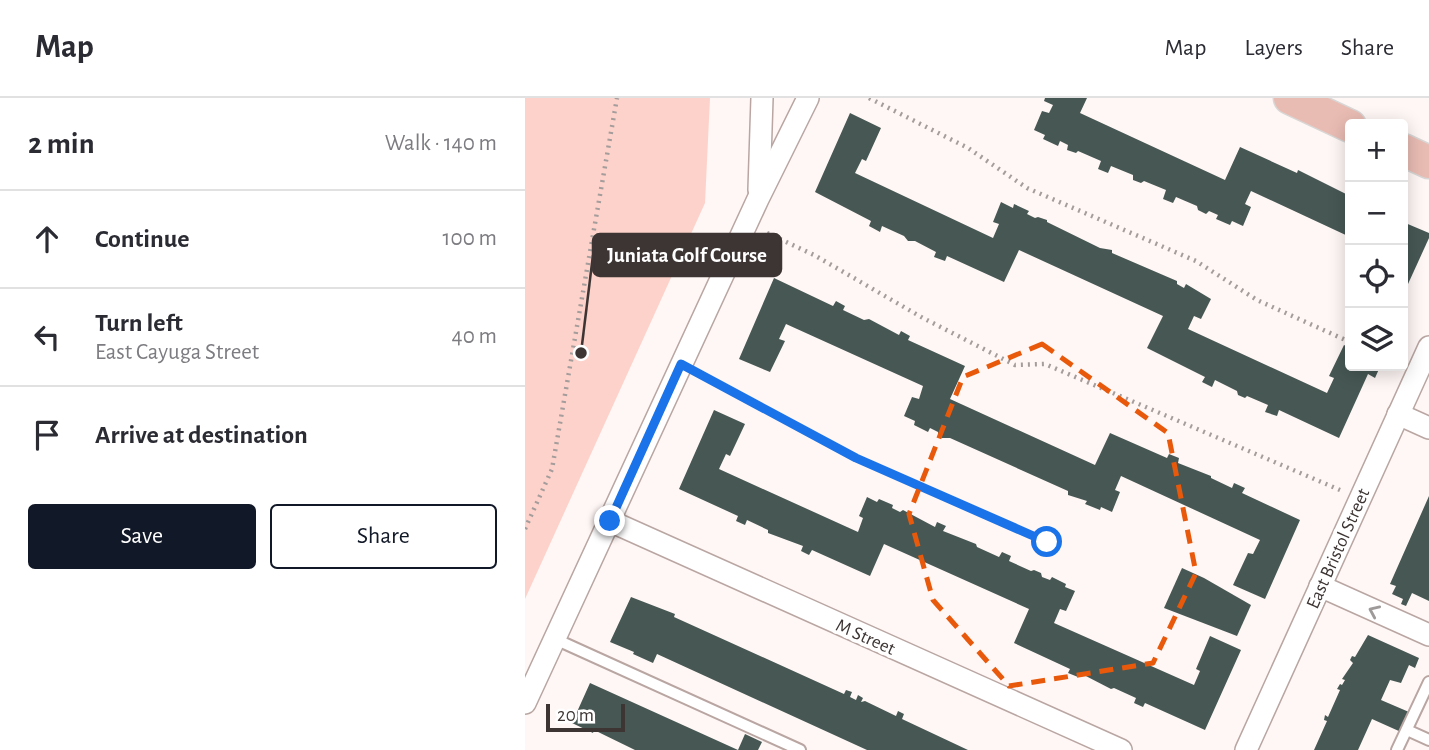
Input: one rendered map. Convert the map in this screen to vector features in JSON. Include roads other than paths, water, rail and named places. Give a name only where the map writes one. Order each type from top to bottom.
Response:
[{"type":"main road","points":[[1290,98],[1345,124]]},
{"type":"main road","points":[[1408,152],[1429,162]]},
{"type":"street","points":[[758,199],[762,98]]},
{"type":"street","points":[[525,703],[758,199],[808,98]]},
{"type":"street","name":"East Bristol Street","points":[[1247,750],[1429,347]]},
{"type":"street","points":[[1398,414],[1429,428]]},
{"type":"street","name":"M Street","points":[[610,521],[1121,750]]},
{"type":"street","points":[[1320,586],[1429,635]]},
{"type":"lane","points":[[555,639],[800,750]]},
{"type":"lane","points":[[1397,750],[1429,682]]},
{"type":"lane","points":[[1406,730],[1429,740]]},
{"type":"place","name":"Juniata Golf Course","points":[[581,353]]}]
